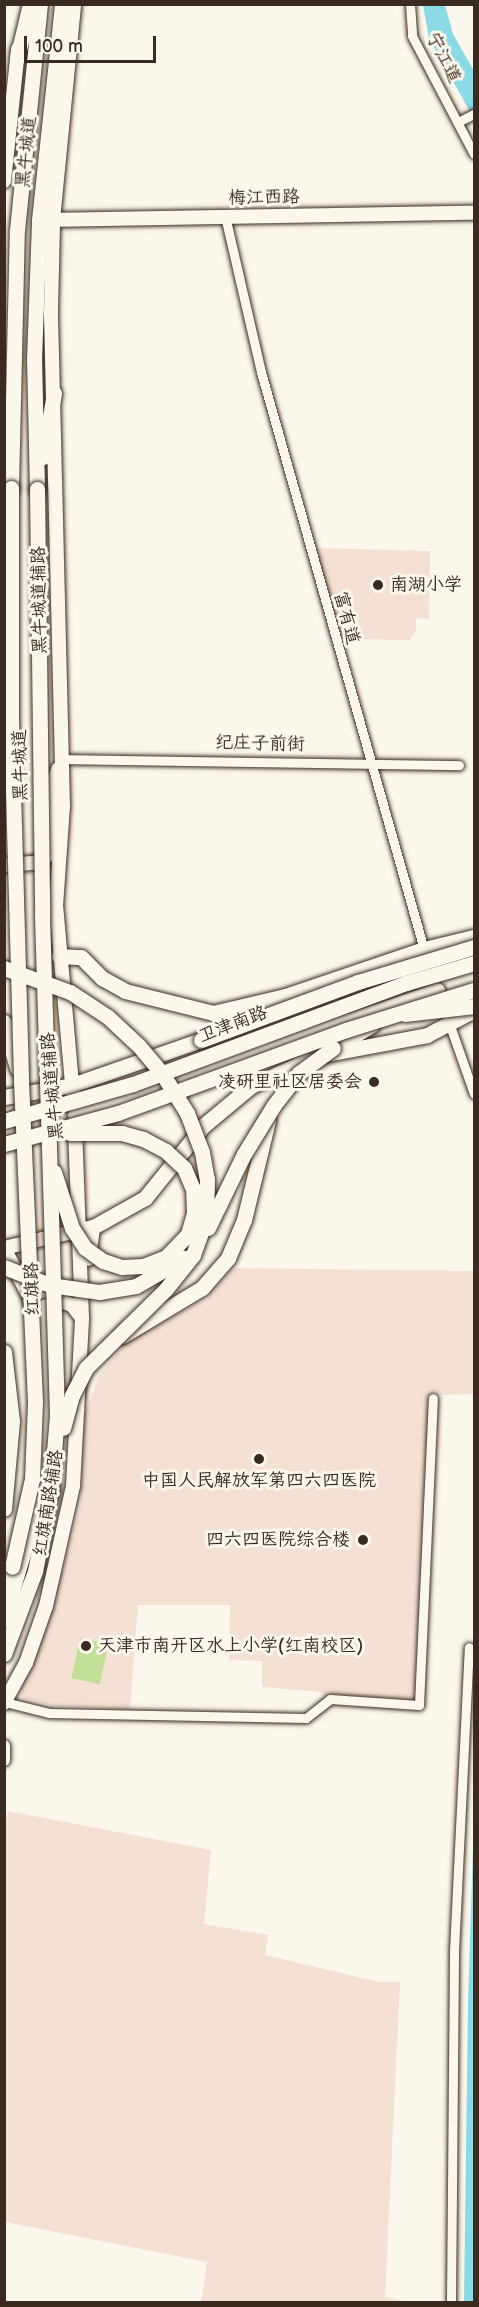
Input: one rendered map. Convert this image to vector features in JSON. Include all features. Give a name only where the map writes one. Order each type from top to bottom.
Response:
[{"type":"main road","points":[[4,181],[22,4]]},
{"type":"main road","points":[[17,58],[30,4]]},
{"type":"main road","name":"黑牛城道","points":[[19,917],[11,719],[9,425],[17,230],[40,4]]},
{"type":"main road","name":"黑牛城道","points":[[42,915],[34,359],[39,220],[62,4]]},
{"type":"main road","name":"黑牛城道辅路","points":[[74,4],[53,220],[54,393],[63,807],[56,893],[59,956],[72,1085],[78,1195],[86,1229]]},
{"type":"main road","name":"梅江西路","points":[[53,220],[474,213]]},
{"type":"main road","points":[[4,385],[9,425]]},
{"type":"main road","points":[[37,489],[54,393]]},
{"type":"main road","points":[[4,773],[11,719]]},
{"type":"main road","points":[[4,865],[36,863],[46,857],[52,788],[61,759]]},
{"type":"main road","points":[[4,872],[48,871],[56,893]]},
{"type":"main road","name":"红旗路","points":[[4,1654],[35,1571],[51,1490],[57,1415],[46,1139],[42,915]]},
{"type":"main road","name":"红旗路","points":[[4,1590],[26,1510],[34,1452],[21,1081],[19,917]]},
{"type":"main road","points":[[59,956],[81,957],[102,978],[125,991],[213,1013],[285,996],[424,950],[474,937]]},
{"type":"main road","points":[[4,1097],[72,1085],[368,978],[474,947]]},
{"type":"main road","points":[[4,1267],[50,1285],[99,1292],[128,1288],[167,1271],[206,1232],[244,1154],[274,1105],[308,1064],[375,1017],[424,950]]},
{"type":"main road","name":"卫津南路","points":[[4,1121],[72,1109],[406,982],[474,963]]},
{"type":"main road","points":[[4,968],[70,992],[128,1035],[172,1088],[202,1152],[208,1203],[193,1255],[166,1289],[86,1368],[72,1395],[51,1490]]},
{"type":"main road","points":[[46,1139],[346,1030],[437,990]]},
{"type":"main road","points":[[402,1014],[474,990]]},
{"type":"main road","points":[[4,1111],[72,1109],[375,1017],[474,1008]]},
{"type":"main road","points":[[4,1248],[86,1229],[145,1198],[202,1126],[261,1081],[316,1056],[410,1041],[450,1025],[474,1008]]},
{"type":"main road","points":[[4,1022],[21,1081]]},
{"type":"main road","points":[[107,1345],[189,1298],[212,1279],[228,1258],[244,1220],[258,1152],[274,1105]]},
{"type":"main road","points":[[4,1144],[46,1139],[122,1133],[143,1139],[166,1151],[184,1168],[193,1189],[193,1218],[183,1242],[166,1257],[143,1266],[122,1267],[93,1255],[68,1220],[46,1139]]},
{"type":"main road","name":"红旗南路辅路","points":[[5,1702],[26,1663],[55,1575],[75,1465],[81,1299],[87,1284],[86,1229]]},
{"type":"main road","name":"红旗南路辅路","points":[[4,1248],[41,1319],[44,1462],[33,1530],[4,1621]]},
{"type":"main road","points":[[41,1319],[44,1307],[63,1302],[72,1305],[82,1318]]},
{"type":"main road","points":[[4,1352],[12,1421],[4,1509]]},
{"type":"main road","points":[[44,1462],[75,1465]]},
{"type":"street","name":"宁江道","points":[[410,4],[412,36],[474,154]]},
{"type":"street","points":[[458,122],[474,114]]},
{"type":"street","name":"富有道","points":[[225,216],[261,372],[369,763],[424,950],[474,1094]]},
{"type":"street","name":"纪庄子前街","points":[[61,759],[459,765]]},
{"type":"street","points":[[5,1702],[49,1713],[306,1718],[330,1699],[418,1705],[434,1398]]},
{"type":"street","points":[[451,2302],[454,1951],[469,1647]]},
{"type":"street","points":[[4,1746],[4,1760]]},
{"type":"shaded area","name":"南湖小学","points":[[316,548],[430,551],[429,619],[416,618],[416,631],[410,640],[341,639]]},
{"type":"shaded area","name":"中国人民解放军第四六四医院","points":[[234,1268],[474,1271],[474,1394],[438,1395],[424,1704],[420,1709],[334,1703],[320,1692],[262,1687],[262,1661],[229,1660],[230,1605],[138,1605],[130,1709],[53,1706],[22,1698],[21,1687],[56,1596],[81,1502],[84,1416],[99,1376],[126,1342],[207,1299]]},
{"type":"shaded area","points":[[8,1811],[211,1850],[204,1924],[268,1935],[265,1955],[379,1982],[400,1982],[385,2297],[410,2302],[201,2302],[207,2262],[5,2222],[4,1829]]},
{"type":"green space","points":[[80,1638],[108,1644],[100,1684],[71,1678]]},
{"type":"water","points":[[423,5],[445,5],[453,34],[474,71],[474,119],[429,38]]},
{"type":"water","points":[[474,1816],[474,2302],[464,2302],[468,2003]]},
{"type":"place","name":"南湖小学","points":[[378,585]]},
{"type":"place","name":"凌研里社区居委会","points":[[374,1082]]},
{"type":"place","name":"中国人民解放军第四六四医院","points":[[259,1459]]},
{"type":"place","name":"四六四医院综合楼","points":[[363,1540]]},
{"type":"place","name":"天津市南开区水上小学(红南校区)","points":[[86,1646]]}]
